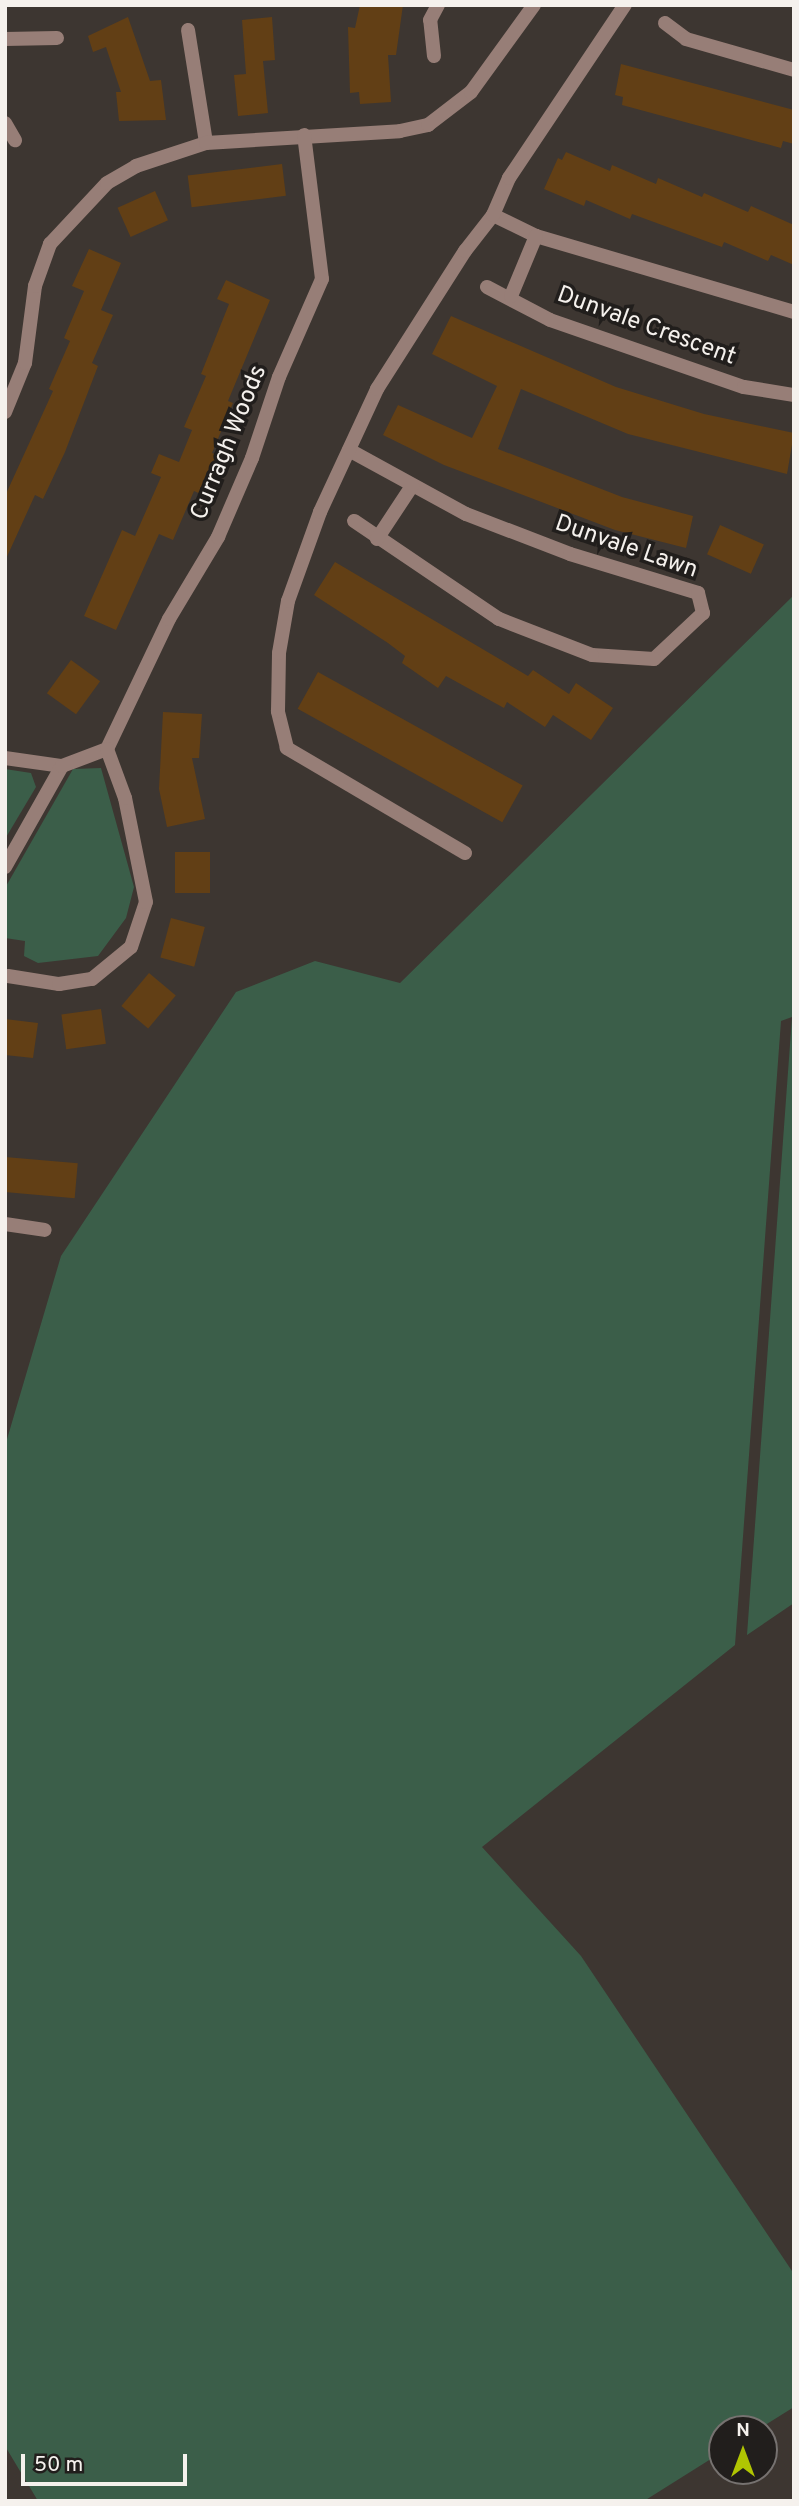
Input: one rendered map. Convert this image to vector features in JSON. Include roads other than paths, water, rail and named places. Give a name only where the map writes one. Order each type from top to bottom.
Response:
[{"type":"street","points":[[434,57],[430,20],[438,5]]},
{"type":"street","points":[[5,412],[25,363],[36,286],[50,244],[107,183],[136,166],[206,143],[400,131],[428,125],[471,92],[534,5]]},
{"type":"street","points":[[465,853],[317,769],[287,748],[278,711],[279,653],[299,567],[377,389],[465,251],[493,215],[509,178],[625,5]]},
{"type":"street","points":[[665,23],[686,39],[794,70]]},
{"type":"street","points":[[188,30],[206,143]]},
{"type":"street","points":[[5,38],[57,38]]},
{"type":"street","points":[[5,123],[15,140]]},
{"type":"street","name":"Curragh Woods","points":[[107,749],[169,619],[218,537],[322,279],[304,135]]},
{"type":"street","name":"Dunvale Crescent","points":[[493,215],[536,236],[794,312]]},
{"type":"street","points":[[511,296],[536,236]]},
{"type":"street","name":"Dunvale Crescent","points":[[487,287],[511,296],[550,320],[744,387],[794,396]]},
{"type":"street","name":"Dunvale Lawn","points":[[349,450],[466,514],[570,554],[698,593],[703,613],[654,659],[592,655],[499,619],[354,521]]},
{"type":"street","points":[[377,539],[412,486]]},
{"type":"street","points":[[5,758],[62,766],[107,749],[131,820],[146,902],[131,947],[92,979],[59,984],[8,976]]},
{"type":"street","points":[[5,867],[62,766]]},
{"type":"street","points":[[5,1224],[45,1230]]}]
